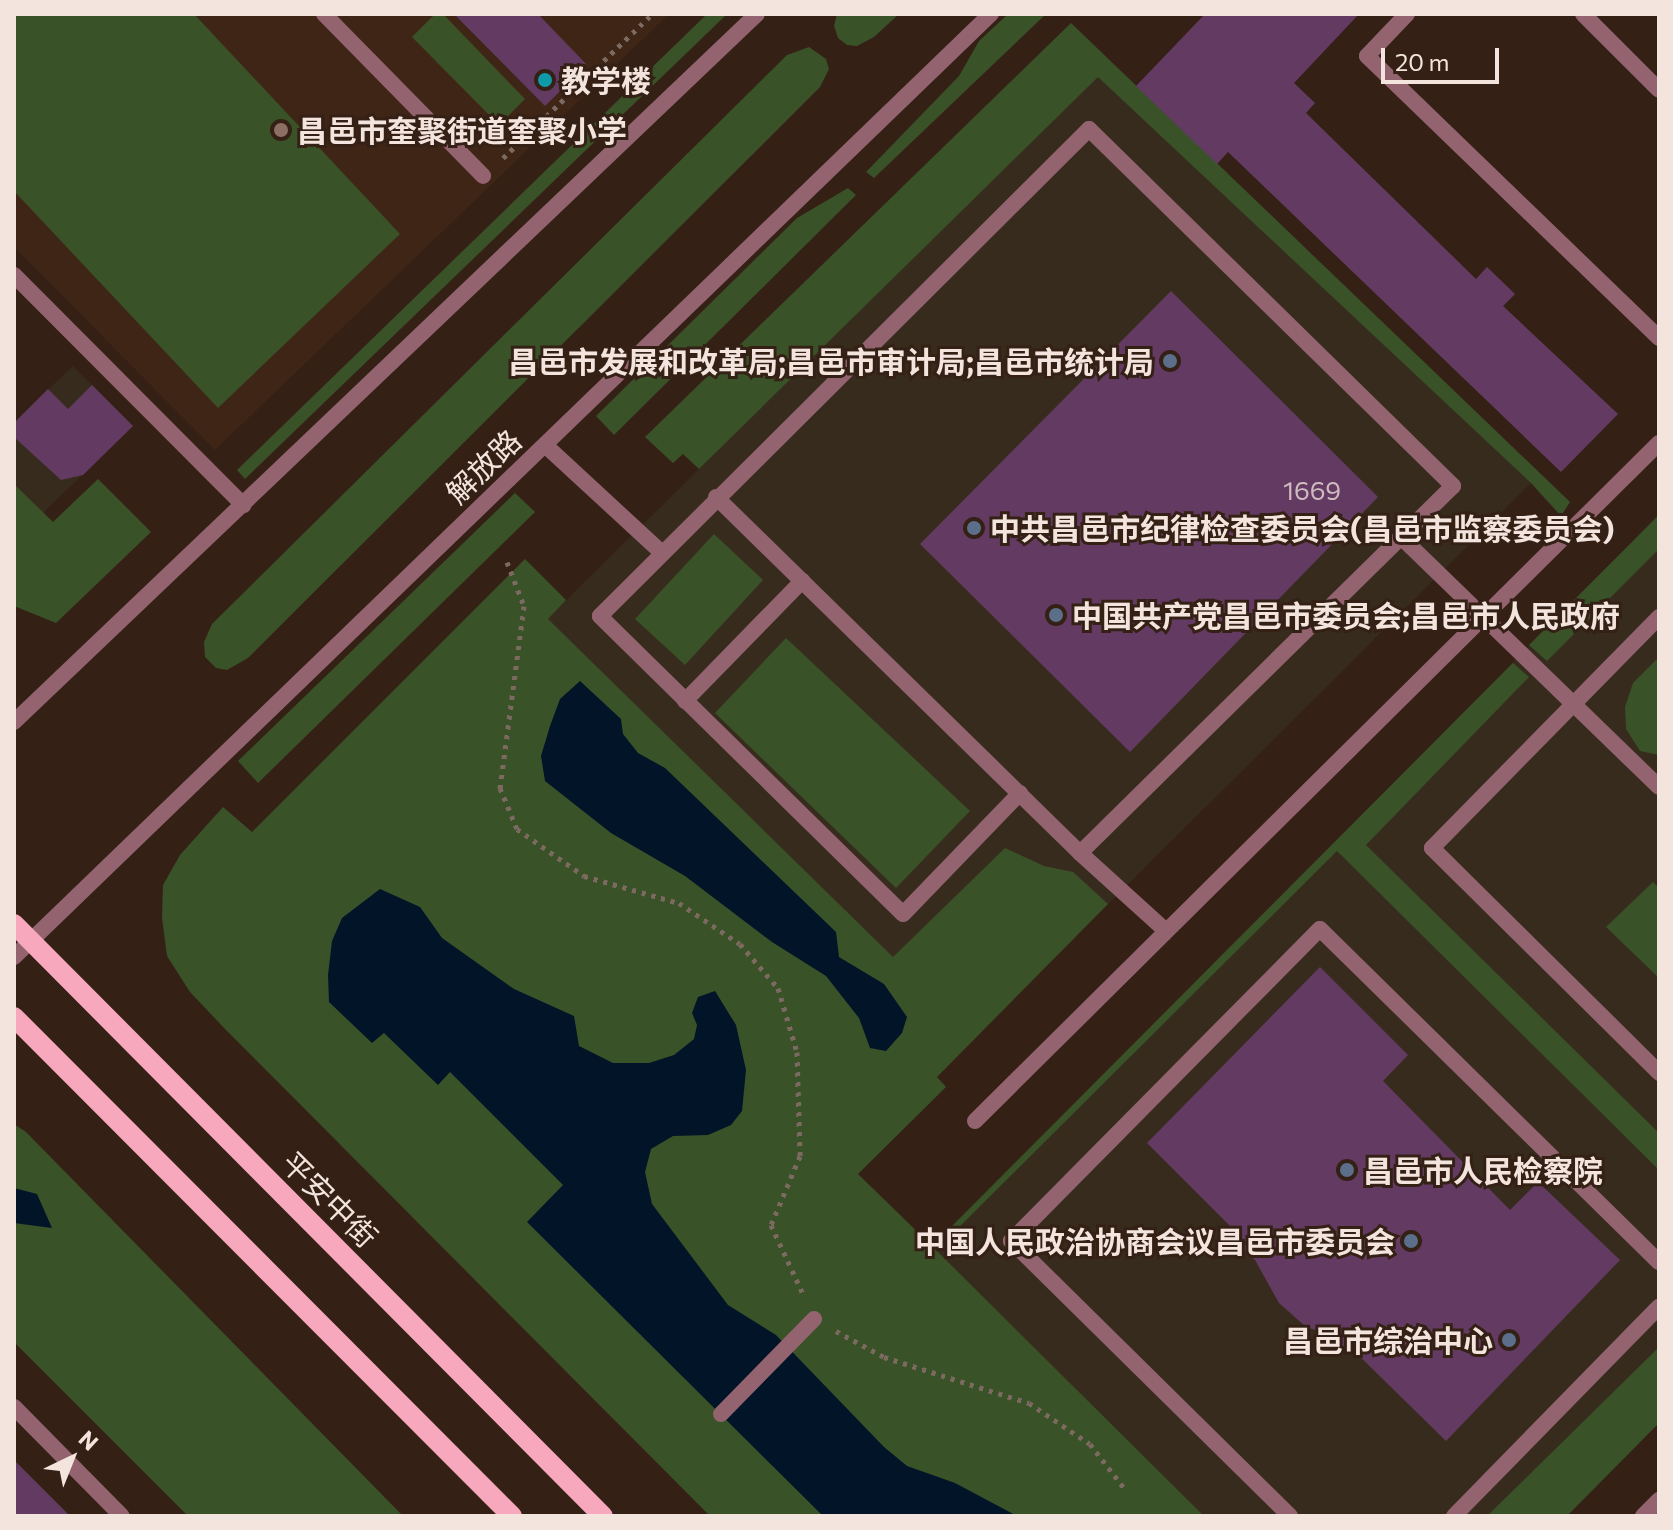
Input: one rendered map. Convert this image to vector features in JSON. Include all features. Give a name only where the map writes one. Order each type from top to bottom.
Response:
[{"type":"main road","name":"平安中街","points":[[14,924],[603,1516]]},
{"type":"main road","points":[[14,1017],[512,1516]]},
{"type":"street","points":[[324,14],[483,176]]},
{"type":"street","points":[[14,722],[757,14]]},
{"type":"street","name":"解放路","points":[[14,957],[991,14]]},
{"type":"street","points":[[1407,14],[1367,56],[1659,338]]},
{"type":"street","points":[[1583,14],[1659,90]]},
{"type":"street","points":[[1020,793],[903,914],[600,616],[716,497],[1089,129],[1453,486],[1080,853]]},
{"type":"street","points":[[14,275],[243,505]]},
{"type":"street","points":[[975,1121],[1659,443]]},
{"type":"street","points":[[545,445],[661,552]]},
{"type":"street","points":[[716,497],[1080,853],[1166,931]]},
{"type":"street","points":[[1401,537],[1659,787]]},
{"type":"street","points":[[685,701],[802,581]]},
{"type":"street","points":[[1659,617],[1432,848],[1659,1073]]},
{"type":"street","points":[[1290,1516],[1011,1241],[1320,929],[1659,1262]]},
{"type":"street","points":[[1454,1516],[1659,1307]]},
{"type":"street","points":[[721,1414],[814,1319]]},
{"type":"street","points":[[14,1407],[122,1516]]},
{"type":"street","points":[[1643,1516],[1659,1500]]},
{"type":"path","points":[[483,176],[652,14]]},
{"type":"path","points":[[507,562],[524,606],[500,788],[517,829],[584,876],[679,903],[740,944],[778,988],[797,1052],[800,1156],[771,1225],[814,1319],[884,1357],[1029,1403],[1090,1444],[1124,1488]]},
{"type":"shaded area","name":"昌邑市奎聚街道奎聚小学","points":[[14,14],[669,14],[215,450],[14,247]]},
{"type":"shaded area","points":[[1111,63],[1540,474],[974,1038],[547,619]]},
{"type":"shaded area","points":[[73,366],[133,426],[43,513],[14,484],[14,422]]},
{"type":"shaded area","points":[[1659,514],[1659,1347],[1487,1516],[1204,1516],[934,1248]]},
{"type":"green space","points":[[14,14],[194,14],[400,234],[218,408],[14,191]]},
{"type":"green space","points":[[435,14],[443,14],[525,99],[499,125],[412,37]]},
{"type":"green space","points":[[707,14],[725,16],[245,479],[237,470]]},
{"type":"green space","points":[[837,14],[899,14],[874,37],[857,46],[847,45],[838,38],[834,26]]},
{"type":"green space","points":[[1008,14],[1046,14],[874,178],[866,172],[959,76],[979,41]]},
{"type":"green space","points":[[1071,23],[1570,502],[1561,516],[1531,483],[1098,77],[699,469],[683,454],[673,463],[645,437]]},
{"type":"green space","points":[[809,47],[826,59],[829,69],[820,87],[248,658],[227,670],[216,668],[205,657],[204,642],[212,624],[787,55]]},
{"type":"green space","points":[[848,188],[856,195],[614,435],[596,416],[797,218]]},
{"type":"green space","points":[[98,479],[151,532],[56,623],[14,606],[14,484],[53,522]]},
{"type":"green space","points":[[515,493],[535,512],[258,783],[238,761]]},
{"type":"green space","points":[[1659,515],[1659,549],[1547,661],[1529,645]]},
{"type":"green space","points":[[714,534],[763,580],[685,665],[635,619]]},
{"type":"green space","points":[[525,559],[566,600],[548,619],[893,957],[1005,848],[1044,866],[1073,872],[1108,904],[937,1077],[946,1087],[858,1174],[932,1246],[1513,663],[1529,677],[1366,845],[1659,1133],[1659,1170],[1337,851],[936,1250],[1204,1516],[710,1516],[226,1030],[190,992],[167,956],[162,918],[163,885],[180,855],[223,807],[252,832]]},
{"type":"green space","points":[[786,638],[970,811],[896,888],[715,713]]},
{"type":"green space","points":[[1659,657],[1659,755],[1640,751],[1626,729],[1625,707],[1633,683]]},
{"type":"green space","points":[[1653,882],[1659,888],[1659,978],[1606,927]]},
{"type":"green space","points":[[14,1124],[26,1132],[403,1516],[188,1516],[14,1342]]},
{"type":"green space","points":[[1659,1347],[1659,1423],[1567,1516],[1487,1516]]},
{"type":"water","points":[[580,681],[621,719],[623,734],[638,753],[665,768],[836,932],[839,957],[884,984],[907,1017],[902,1033],[886,1051],[870,1048],[859,1018],[826,976],[772,942],[685,876],[611,833],[545,781],[541,756],[550,726],[560,699]]},
{"type":"water","points":[[380,889],[420,907],[442,938],[514,989],[574,1016],[579,1046],[613,1063],[649,1063],[674,1055],[694,1039],[697,1025],[692,1013],[698,997],[715,991],[736,1025],[746,1070],[742,1111],[731,1125],[708,1135],[673,1136],[651,1149],[645,1172],[652,1204],[728,1305],[776,1335],[884,1447],[907,1466],[955,1483],[1017,1516],[823,1516],[527,1222],[563,1185],[450,1072],[438,1085],[384,1033],[372,1043],[329,1002],[332,941],[342,918]]},
{"type":"water","points":[[14,1188],[37,1194],[52,1228],[14,1223]]},
{"type":"building","name":"教学楼","points":[[454,14],[538,14],[587,65],[545,106]]},
{"type":"building","points":[[1205,14],[1359,14],[1294,83],[1315,103],[1306,113],[1476,279],[1487,267],[1515,294],[1503,306],[1618,414],[1561,472],[1228,152],[1217,164],[1136,86]]},
{"type":"building","points":[[1171,291],[1378,497],[1130,752],[920,544]]},
{"type":"building","points":[[92,385],[133,426],[83,475],[61,480],[14,437],[14,423],[48,389],[68,409]]},
{"type":"building","points":[[1320,967],[1408,1055],[1383,1081],[1510,1210],[1538,1182],[1620,1260],[1446,1441],[1347,1344],[1344,1348],[1331,1335],[1306,1327],[1279,1303],[1255,1260],[1242,1248],[1247,1243],[1147,1143]]},
{"type":"building","points":[[14,1460],[70,1516],[14,1516]]},
{"type":"place","name":"教学楼","points":[[545,80]]},
{"type":"place","name":"昌邑市奎聚街道奎聚小学","points":[[281,130]]},
{"type":"place","name":"昌邑市发展和改革局;昌邑市审计局;昌邑市统计局","points":[[1170,361]]},
{"type":"place","name":"中共昌邑市纪律检查委员会(昌邑市监察委员会)","points":[[974,528]]},
{"type":"place","name":"中国共产党昌邑市委员会;昌邑市人民政府","points":[[1056,615]]},
{"type":"place","name":"昌邑市人民检察院","points":[[1347,1170]]},
{"type":"place","name":"中国人民政治协商会议昌邑市委员会","points":[[1411,1241]]},
{"type":"place","name":"昌邑市综治中心","points":[[1509,1340]]}]
